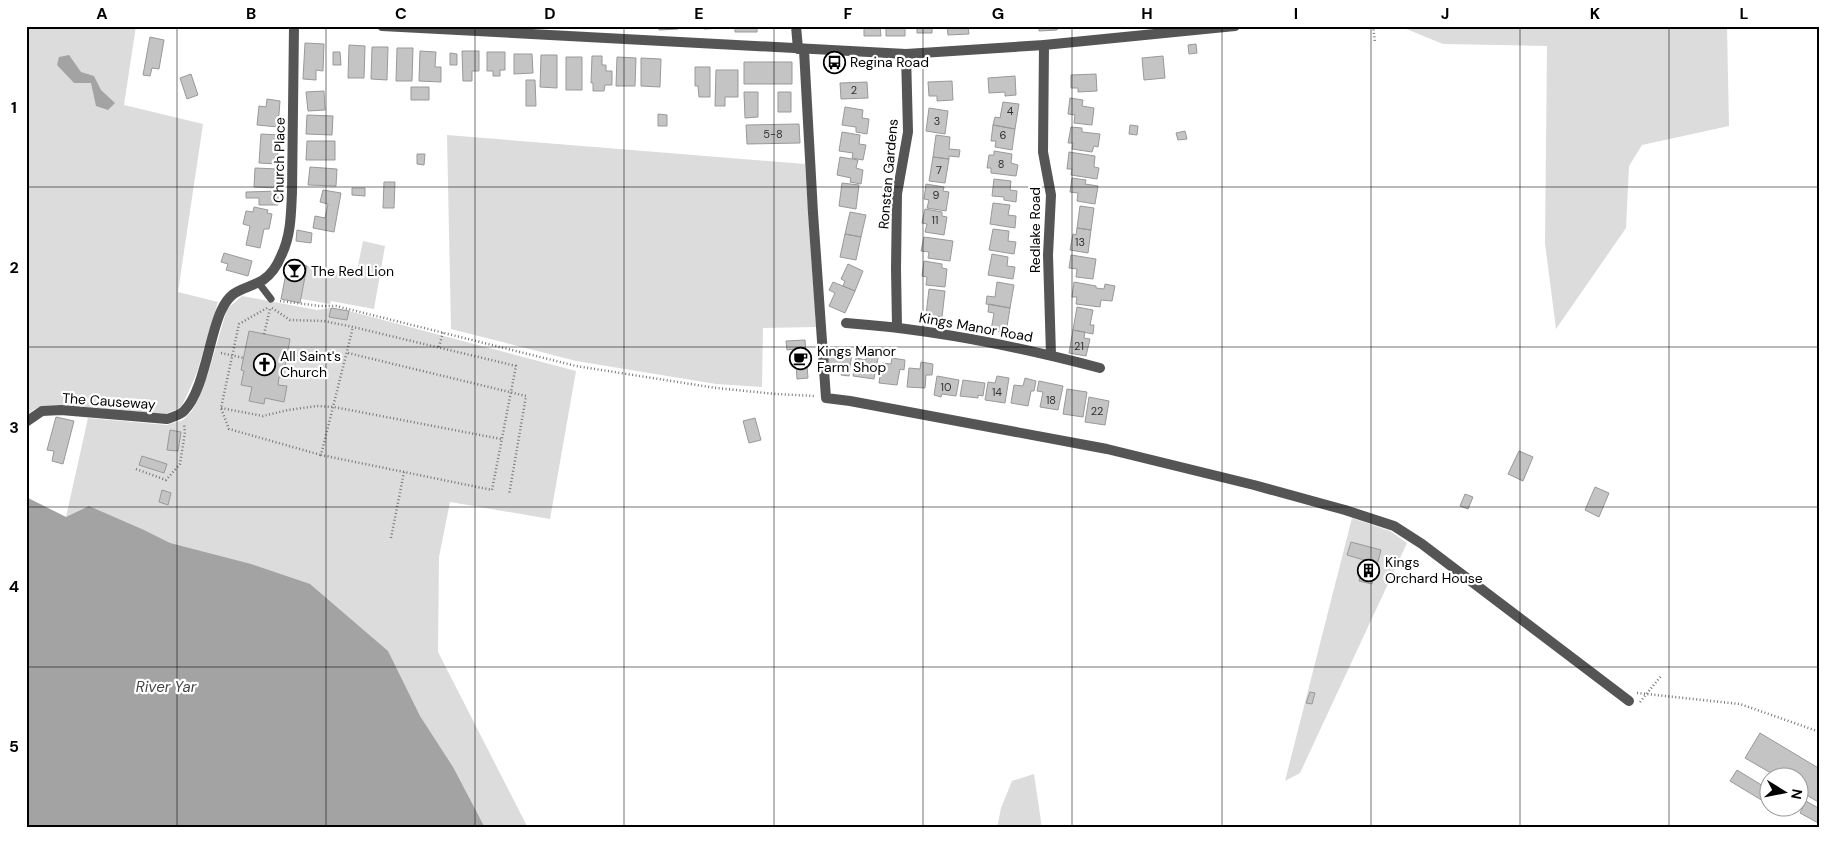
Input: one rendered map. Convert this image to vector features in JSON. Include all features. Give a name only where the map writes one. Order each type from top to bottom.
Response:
[{"type":"street","name":"Church Place","points":[[258,282],[274,270],[282,254],[291,220],[294,26]]},
{"type":"street","points":[[382,26],[906,54],[1044,45],[1235,26]]},
{"type":"street","points":[[796,26],[801,49],[826,398],[1107,449],[1254,485],[1345,510],[1394,526],[1422,544],[1632,704]]},
{"type":"street","name":"Redlake Road","points":[[1044,45],[1043,152],[1051,194],[1048,255],[1051,355]]},
{"type":"street","name":"Ronstan Gardens","points":[[897,327],[897,194],[908,132],[906,54]]},
{"type":"street","points":[[182,413],[194,396],[224,306],[234,293],[258,282]]},
{"type":"street","name":"Kings Manor Road","points":[[846,323],[897,327],[1051,355],[1100,368]]},
{"type":"street","name":"The Causeway","points":[[26,422],[42,411],[61,410],[167,419],[182,413]]},
{"type":"lane","points":[[258,282],[271,303]]},
{"type":"path","points":[[1374,26],[1375,42]]},
{"type":"path","points":[[271,303],[290,320],[324,321],[516,366],[492,490],[321,455],[228,429],[221,408],[240,324],[271,303],[336,306],[576,366],[716,388],[826,398]]},
{"type":"path","points":[[264,334],[271,303]]},
{"type":"path","points":[[321,455],[353,327]]},
{"type":"path","points":[[439,348],[443,332]]},
{"type":"path","points":[[219,352],[244,358]]},
{"type":"path","points":[[348,353],[526,396],[509,495]]},
{"type":"path","points":[[221,408],[263,416],[317,406],[334,407],[501,439]]},
{"type":"path","points":[[136,469],[166,480],[180,464],[185,432],[182,413]]},
{"type":"path","points":[[391,538],[404,472]]},
{"type":"path","points":[[1632,704],[1648,694],[1661,676]]},
{"type":"path","points":[[1632,704],[1637,693],[1740,704],[1820,732]]},
{"type":"shaded area","points":[[26,26],[136,26],[124,105],[203,124],[178,292],[218,302],[197,372],[188,393],[178,409],[165,414],[60,405],[42,406],[26,416]]},
{"type":"shaded area","points":[[1399,26],[1727,26],[1729,126],[1642,145],[1629,166],[1626,228],[1556,329],[1545,243],[1547,46],[1443,44]]},
{"type":"shaded area","points":[[447,135],[805,164],[816,327],[763,328],[762,387],[716,384],[576,361],[451,329]]},
{"type":"shaded area","points":[[363,241],[385,246],[374,309],[331,301],[330,304],[301,299],[307,266],[356,275]]},
{"type":"shaded area","points":[[242,296],[317,310],[331,308],[349,311],[576,371],[550,519],[450,502],[439,557],[438,652],[528,828],[374,828],[26,497],[66,517],[88,418],[167,425],[183,420],[192,411],[208,374],[227,309]]},
{"type":"shaded area","points":[[1352,518],[1390,531],[1407,543],[1300,773],[1285,781]]},
{"type":"shaded area","points":[[1034,774],[1042,828],[997,828],[1001,808],[1012,781]]},
{"type":"water","points":[[69,55],[81,72],[94,76],[101,90],[115,103],[108,110],[96,106],[91,83],[74,83],[57,65],[59,57]]},
{"type":"water","name":"River Yar","points":[[26,497],[66,517],[89,506],[170,543],[251,564],[310,584],[388,651],[420,716],[453,767],[485,828],[26,828]]},
{"type":"building","points":[[659,26],[678,26],[678,29],[659,30]]},
{"type":"building","points":[[704,26],[723,26],[723,28],[704,29]]},
{"type":"building","points":[[735,26],[757,26],[757,32],[735,32]]},
{"type":"building","points":[[864,26],[880,26],[881,36],[864,36]]},
{"type":"building","points":[[886,26],[905,26],[905,36],[886,36]]},
{"type":"building","points":[[917,26],[932,26],[932,33],[917,33]]},
{"type":"building","points":[[947,26],[968,26],[969,34],[948,35]]},
{"type":"building","points":[[1018,26],[1035,26],[1035,28],[1018,28]]},
{"type":"building","points":[[1039,26],[1057,26],[1057,30],[1039,31]]},
{"type":"building","points":[[150,37],[164,40],[159,69],[152,68],[150,76],[143,75]]},
{"type":"building","points":[[305,43],[324,44],[323,71],[316,70],[316,80],[303,79]]},
{"type":"building","points":[[1196,44],[1197,53],[1189,54],[1188,45]]},
{"type":"building","points":[[349,45],[365,46],[364,78],[348,78]]},
{"type":"building","points":[[372,47],[388,47],[387,80],[371,79]]},
{"type":"building","points":[[397,48],[413,48],[412,81],[396,81]]},
{"type":"building","points":[[420,51],[436,52],[435,67],[441,67],[441,82],[419,81]]},
{"type":"building","points":[[462,51],[479,51],[479,71],[472,71],[472,81],[463,81]]},
{"type":"building","points":[[333,52],[340,52],[341,65],[333,65]]},
{"type":"building","points":[[487,52],[505,52],[505,70],[500,70],[500,76],[493,76],[493,71],[487,71]]},
{"type":"building","points":[[450,53],[457,54],[457,65],[450,65]]},
{"type":"building","points":[[514,54],[532,54],[533,73],[514,74]]},
{"type":"building","points":[[541,55],[557,55],[557,88],[540,87]]},
{"type":"building","points":[[592,56],[602,56],[602,65],[606,65],[606,71],[612,71],[612,85],[605,85],[604,91],[593,91],[593,83],[591,83]]},
{"type":"building","points":[[1163,56],[1165,78],[1144,80],[1142,58]]},
{"type":"building","points":[[566,57],[582,57],[582,90],[566,90]]},
{"type":"building","points":[[617,57],[636,58],[635,86],[616,86]]},
{"type":"building","points":[[641,58],[661,59],[660,87],[641,86]]},
{"type":"building","points":[[744,62],[792,62],[792,84],[744,84]]},
{"type":"building","points":[[695,67],[710,67],[710,97],[699,97],[698,86],[695,86]]},
{"type":"building","points":[[716,70],[738,70],[738,97],[725,97],[725,106],[715,106]]},
{"type":"building","points":[[191,74],[198,95],[187,99],[180,78]]},
{"type":"building","points":[[1096,74],[1097,91],[1078,92],[1078,88],[1071,88],[1071,75]]},
{"type":"building","points":[[1015,76],[1016,95],[1005,96],[1005,92],[989,93],[988,78]]},
{"type":"building","points":[[526,80],[535,80],[536,106],[526,106]]},
{"type":"building","points":[[952,81],[953,100],[937,101],[937,96],[929,96],[928,82]]},
{"type":"building","points":[[867,82],[868,98],[841,99],[840,83]]},
{"type":"building","points":[[411,87],[429,87],[429,100],[411,100]]},
{"type":"building","points":[[324,91],[325,110],[308,111],[306,92]]},
{"type":"building","points":[[744,92],[758,92],[758,117],[745,118]]},
{"type":"building","points":[[778,92],[791,92],[791,112],[778,112]]},
{"type":"building","points":[[1070,98],[1083,100],[1082,106],[1094,108],[1092,125],[1074,123],[1075,115],[1068,114]]},
{"type":"building","points":[[267,99],[280,101],[278,127],[257,125],[259,106],[266,107]]},
{"type":"building","points":[[1003,102],[1019,104],[1015,129],[993,125],[995,117],[1000,118]]},
{"type":"building","points":[[845,107],[863,110],[862,118],[869,119],[867,134],[856,132],[856,127],[842,125]]},
{"type":"building","points":[[929,108],[948,111],[945,134],[926,131]]},
{"type":"building","points":[[658,114],[667,115],[667,126],[658,126]]},
{"type":"building","points":[[307,115],[333,116],[332,135],[306,134]]},
{"type":"building","points":[[799,124],[800,143],[747,144],[746,125]]},
{"type":"building","points":[[993,125],[1015,129],[1012,150],[995,147],[996,141],[991,141]]},
{"type":"building","points":[[1130,125],[1138,126],[1137,135],[1129,134]]},
{"type":"building","points":[[1071,127],[1082,128],[1082,132],[1100,134],[1098,147],[1094,146],[1092,152],[1072,149],[1073,143],[1068,143]]},
{"type":"building","points":[[1185,131],[1187,139],[1178,140],[1176,133]]},
{"type":"building","points":[[842,132],[860,135],[859,144],[866,145],[863,160],[852,158],[853,153],[839,151]]},
{"type":"building","points":[[261,134],[279,135],[277,164],[259,163]]},
{"type":"building","points":[[936,135],[950,137],[949,149],[960,150],[959,157],[949,156],[949,159],[933,157]]},
{"type":"building","points":[[307,141],[335,141],[335,160],[306,160]]},
{"type":"building","points":[[994,151],[1012,154],[1011,163],[1018,165],[1016,176],[991,173],[991,168],[987,168],[989,155],[994,155]]},
{"type":"building","points":[[1069,152],[1095,156],[1094,167],[1099,168],[1097,179],[1071,175],[1072,169],[1067,169]]},
{"type":"building","points":[[417,154],[425,154],[424,165],[417,164]]},
{"type":"building","points":[[840,157],[858,160],[856,168],[863,170],[861,184],[850,182],[851,178],[837,175]]},
{"type":"building","points":[[933,157],[949,159],[945,183],[929,181]]},
{"type":"building","points":[[310,167],[337,169],[336,186],[308,185]]},
{"type":"building","points":[[255,168],[278,169],[277,188],[254,187]]},
{"type":"building","points":[[1072,178],[1086,180],[1085,184],[1098,186],[1095,204],[1077,201],[1078,193],[1070,192]]},
{"type":"building","points":[[994,179],[1011,181],[1010,190],[1017,191],[1016,202],[1004,200],[1004,197],[992,196]]},
{"type":"building","points":[[384,182],[395,182],[394,208],[383,208]]},
{"type":"building","points":[[842,183],[859,185],[856,209],[839,206]]},
{"type":"building","points":[[926,184],[944,187],[943,191],[949,192],[946,211],[927,208],[929,200],[924,199]]},
{"type":"building","points":[[352,188],[365,188],[365,196],[352,195]]},
{"type":"building","points":[[323,190],[341,193],[334,232],[313,228],[315,216],[325,218],[328,204],[320,202]]},
{"type":"building","points":[[278,191],[278,205],[259,205],[259,198],[246,198],[246,192]]},
{"type":"building","points":[[993,203],[1010,205],[1008,215],[1016,216],[1015,228],[990,224]]},
{"type":"building","points":[[1080,206],[1094,208],[1091,230],[1077,228]]},
{"type":"building","points":[[254,207],[268,210],[267,213],[272,214],[269,229],[264,229],[260,248],[246,245],[250,226],[243,224],[246,211],[253,212]]},
{"type":"building","points":[[925,209],[942,212],[942,216],[947,217],[944,235],[925,232],[927,224],[922,223]]},
{"type":"building","points":[[850,212],[866,215],[861,237],[845,234]]},
{"type":"building","points":[[1077,228],[1091,230],[1088,253],[1070,250],[1073,234],[1076,235]]},
{"type":"building","points":[[993,229],[1009,231],[1008,241],[1016,242],[1014,254],[989,250]]},
{"type":"building","points":[[297,230],[312,233],[311,243],[296,241]]},
{"type":"building","points":[[845,234],[861,237],[856,260],[840,257]]},
{"type":"building","points":[[924,237],[953,241],[950,261],[928,258],[929,252],[921,251]]},
{"type":"building","points":[[224,253],[252,261],[248,276],[226,270],[228,264],[221,262]]},
{"type":"building","points":[[992,254],[1008,257],[1007,266],[1015,267],[1013,279],[988,275]]},
{"type":"building","points":[[1071,255],[1096,259],[1093,279],[1076,277],[1077,269],[1069,268]]},
{"type":"building","points":[[924,261],[942,264],[942,268],[947,269],[945,287],[926,285],[927,277],[922,276]]},
{"type":"building","points":[[288,263],[307,266],[300,303],[281,299]]},
{"type":"building","points":[[848,264],[863,271],[855,291],[843,286],[845,281],[841,279]]},
{"type":"building","points":[[833,282],[855,291],[845,313],[829,306],[835,293],[829,290]]},
{"type":"building","points":[[997,282],[1014,285],[1010,308],[986,304],[987,296],[995,297]]},
{"type":"building","points":[[1074,282],[1104,289],[1105,284],[1115,286],[1112,301],[1101,300],[1100,307],[1076,304],[1077,297],[1072,297]]},
{"type":"building","points":[[929,289],[945,291],[942,317],[926,315]]},
{"type":"building","points":[[989,304],[1010,308],[1006,333],[991,330],[994,313],[988,312]]},
{"type":"building","points":[[1077,307],[1093,310],[1090,325],[1094,325],[1093,334],[1073,330]]},
{"type":"building","points":[[331,308],[349,311],[347,320],[329,317]]},
{"type":"building","points":[[1073,330],[1085,332],[1084,338],[1090,339],[1086,356],[1069,353]]},
{"type":"building","name":"All Saint's Church","points":[[249,331],[290,339],[283,378],[279,377],[278,385],[287,386],[284,402],[265,398],[264,404],[249,401],[252,387],[241,385],[244,371],[241,370]]},
{"type":"building","points":[[805,340],[808,378],[797,379],[795,349],[787,350],[786,341]]},
{"type":"building","points":[[829,349],[852,352],[849,376],[841,375],[842,370],[827,368]]},
{"type":"building","points":[[867,351],[879,353],[874,379],[853,376],[856,358],[866,360]]},
{"type":"building","points":[[892,358],[905,360],[904,370],[900,369],[897,385],[879,383],[882,363],[891,364]]},
{"type":"building","points":[[921,362],[933,364],[932,375],[926,375],[925,388],[907,387],[909,368],[920,369]]},
{"type":"building","points":[[937,376],[959,380],[956,396],[942,394],[941,397],[934,395]]},
{"type":"building","points":[[997,376],[1009,378],[1005,403],[985,400],[988,382],[995,383]]},
{"type":"building","points":[[1025,378],[1036,381],[1034,391],[1031,391],[1028,406],[1011,403],[1014,385],[1023,386]]},
{"type":"building","points":[[963,380],[985,383],[983,396],[978,395],[978,398],[960,396]]},
{"type":"building","points":[[1039,381],[1063,386],[1058,410],[1040,407],[1043,392],[1037,391]]},
{"type":"building","points":[[1067,389],[1087,392],[1083,417],[1063,414]]},
{"type":"building","points":[[1089,397],[1109,401],[1105,425],[1085,422]]},
{"type":"building","points":[[56,417],[74,421],[63,464],[52,461],[54,451],[47,450]]},
{"type":"building","points":[[755,418],[761,440],[749,443],[743,421]]},
{"type":"building","points":[[170,430],[181,432],[178,451],[167,450]]},
{"type":"building","points":[[1519,451],[1533,457],[1523,481],[1508,474]]},
{"type":"building","points":[[142,456],[167,464],[164,473],[139,465]]},
{"type":"building","points":[[1595,487],[1609,493],[1599,517],[1585,510]]},
{"type":"building","points":[[162,490],[171,493],[168,505],[159,502]]},
{"type":"building","points":[[1465,494],[1473,497],[1468,509],[1460,506]]},
{"type":"building","name":"Kings Orchard House","points":[[1351,542],[1381,550],[1372,584],[1359,581],[1364,560],[1347,555]]},
{"type":"building","points":[[1310,692],[1315,693],[1312,704],[1306,703]]},
{"type":"building","points":[[1760,733],[1820,769],[1820,803],[1808,796],[1808,766],[1759,766],[1745,758]]},
{"type":"building","points":[[1737,770],[1758,783],[1758,798],[1730,781]]},
{"type":"building","points":[[1808,802],[1820,809],[1820,824],[1805,816],[1808,816]]},
{"type":"place","name":"Regina Road","points":[[834,62]]},
{"type":"place","name":"The Red Lion","points":[[295,271]]},
{"type":"place","name":"Kings Manor Farm Shop","points":[[801,359]]},
{"type":"place","name":"All Saint's Church","points":[[264,364]]},
{"type":"place","name":"Kings Orchard House","points":[[1369,570]]}]
